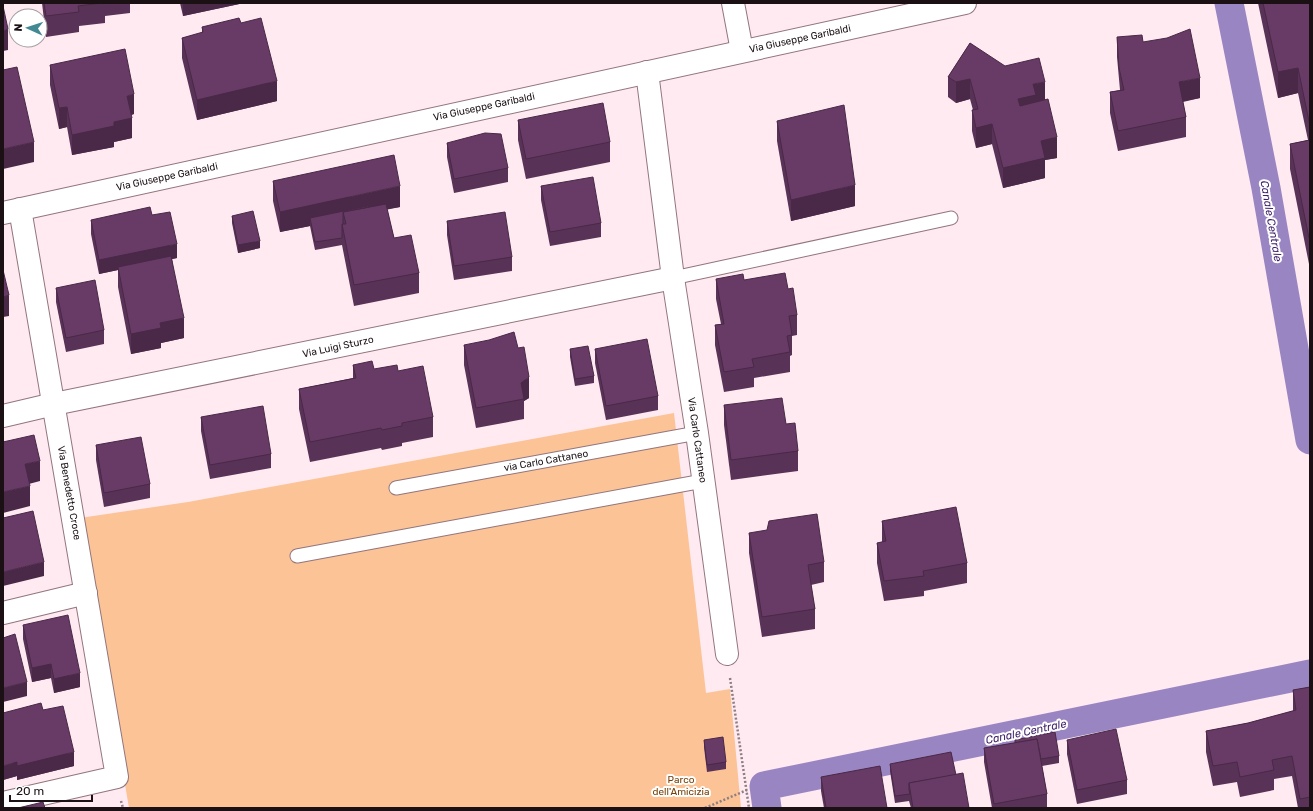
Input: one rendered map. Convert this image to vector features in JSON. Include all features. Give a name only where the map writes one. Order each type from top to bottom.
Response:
[{"type":"street","points":[[733,3],[742,51]]},
{"type":"street","name":"Via Giuseppe Garibaldi","points":[[11,211],[965,3]]},
{"type":"street","name":"Via Carlo Cattaneo","points":[[647,72],[673,278],[697,433],[727,654]]},
{"type":"street","name":"Via Benedetto Croce","points":[[3,803],[117,777],[54,404],[11,211]]},
{"type":"street","name":"Via Luigi Sturzo","points":[[3,416],[54,404],[673,278]]},
{"type":"street","points":[[3,613],[86,593]]},
{"type":"lane","points":[[673,278],[951,218]]},
{"type":"lane","name":"via Carlo Cattaneo","points":[[396,488],[697,433]]},
{"type":"lane","points":[[297,556],[703,481]]},
{"type":"path","points":[[727,654],[749,808]]},
{"type":"path","points":[[705,808],[747,790]]},
{"type":"green space","name":"Parco dell'Amicizia","points":[[674,413],[706,693],[730,689],[741,808],[129,808],[80,518],[188,502]]},
{"type":"building","points":[[44,3],[102,3],[78,6],[79,12],[48,16],[48,8],[45,8]]},
{"type":"building","points":[[1263,3],[1310,3],[1310,126],[1298,68],[1278,72]]},
{"type":"building","points":[[3,6],[8,29],[3,31]]},
{"type":"building","points":[[239,18],[241,23],[261,18],[277,81],[197,100],[182,38],[203,32],[202,27]]},
{"type":"building","points":[[1190,29],[1200,78],[1179,82],[1186,117],[1118,131],[1110,92],[1124,90],[1119,68],[1117,37],[1142,35],[1143,42],[1167,38]]},
{"type":"building","points":[[970,43],[1005,66],[1039,58],[1045,82],[1033,84],[1036,95],[1018,99],[1020,106],[1048,99],[1057,137],[1041,141],[1045,158],[1003,168],[992,124],[976,128],[972,110],[978,109],[970,79],[956,82],[948,77]]},
{"type":"building","points":[[125,49],[134,94],[127,96],[132,118],[114,122],[114,126],[72,135],[67,107],[59,108],[50,65]]},
{"type":"building","points":[[17,67],[34,142],[3,149],[3,70]]},
{"type":"building","points":[[603,103],[610,142],[526,159],[518,120]]},
{"type":"building","points":[[844,105],[855,185],[791,200],[777,121]]},
{"type":"building","points":[[485,133],[501,134],[508,168],[454,179],[447,143]]},
{"type":"building","points":[[1310,140],[1310,238],[1309,238],[1290,144]]},
{"type":"building","points":[[394,155],[400,186],[280,212],[273,181]]},
{"type":"building","points":[[593,177],[601,223],[550,232],[541,186]]},
{"type":"building","points":[[386,204],[394,238],[411,235],[419,273],[354,285],[342,224],[346,224],[343,212]]},
{"type":"building","points":[[150,207],[152,215],[170,212],[177,244],[99,260],[91,220]]},
{"type":"building","points":[[369,207],[343,212],[342,238],[315,242],[310,218]]},
{"type":"building","points":[[253,211],[260,241],[238,245],[232,216]]},
{"type":"building","points":[[505,212],[512,257],[454,266],[447,221]]},
{"type":"building","points":[[171,256],[184,318],[160,323],[161,328],[131,334],[118,267]]},
{"type":"building","points":[[3,270],[9,295],[3,297]]},
{"type":"building","points":[[785,273],[788,289],[793,288],[797,315],[789,316],[792,335],[787,336],[790,352],[752,359],[754,367],[724,372],[715,325],[724,324],[716,279],[743,274],[744,280]]},
{"type":"building","points":[[95,280],[104,330],[66,338],[56,288]]},
{"type":"building","points":[[514,332],[518,348],[524,347],[529,377],[521,383],[524,399],[476,408],[464,345],[489,340]]},
{"type":"building","points":[[647,339],[658,396],[606,406],[595,349]]},
{"type":"building","points":[[588,346],[594,376],[575,379],[570,349]]},
{"type":"building","points":[[372,361],[374,369],[397,365],[398,371],[423,366],[433,417],[402,423],[402,426],[382,430],[381,428],[310,442],[299,389],[356,378],[353,365]]},
{"type":"building","points":[[782,398],[786,424],[795,423],[798,451],[731,460],[724,405]]},
{"type":"building","points":[[263,406],[271,454],[210,465],[201,417]]},
{"type":"building","points":[[34,435],[40,461],[25,464],[30,486],[3,492],[3,442]]},
{"type":"building","points":[[141,437],[150,484],[104,493],[96,445]]},
{"type":"building","points":[[956,507],[967,563],[923,571],[924,576],[884,581],[877,543],[886,541],[882,521]]},
{"type":"building","points":[[33,511],[44,562],[3,572],[3,518]]},
{"type":"building","points":[[817,514],[824,562],[808,565],[815,609],[762,617],[749,533],[767,530],[769,521]]},
{"type":"building","points":[[68,615],[80,673],[54,679],[51,664],[32,668],[23,625]]},
{"type":"building","points":[[15,634],[27,682],[3,688],[3,638]]},
{"type":"building","points":[[1310,687],[1310,797],[1300,799],[1292,756],[1272,760],[1274,770],[1240,777],[1237,762],[1213,766],[1206,731],[1248,723],[1296,710],[1293,690]]},
{"type":"building","points":[[41,703],[43,710],[63,706],[74,752],[17,766],[17,762],[3,766],[3,713]]},
{"type":"building","points":[[1116,729],[1127,780],[1077,790],[1067,740]]},
{"type":"building","points":[[1055,732],[1059,756],[1041,759],[1037,739],[1015,743],[1015,740]]},
{"type":"building","points":[[723,737],[726,762],[707,765],[704,740]]},
{"type":"building","points":[[1037,739],[1047,794],[994,804],[984,748]]},
{"type":"building","points":[[951,752],[956,775],[909,783],[910,794],[895,796],[890,764]]},
{"type":"building","points":[[880,766],[887,808],[826,808],[821,777]]},
{"type":"building","points":[[963,773],[969,808],[913,808],[909,783]]},
{"type":"building","points":[[43,802],[45,808],[18,808]]},
{"type":"waterway","name":"Canale Centrale","points":[[1229,3],[1266,188],[1310,440]]},
{"type":"waterway","name":"Canale Centrale","points":[[767,808],[764,786],[1310,674]]}]
